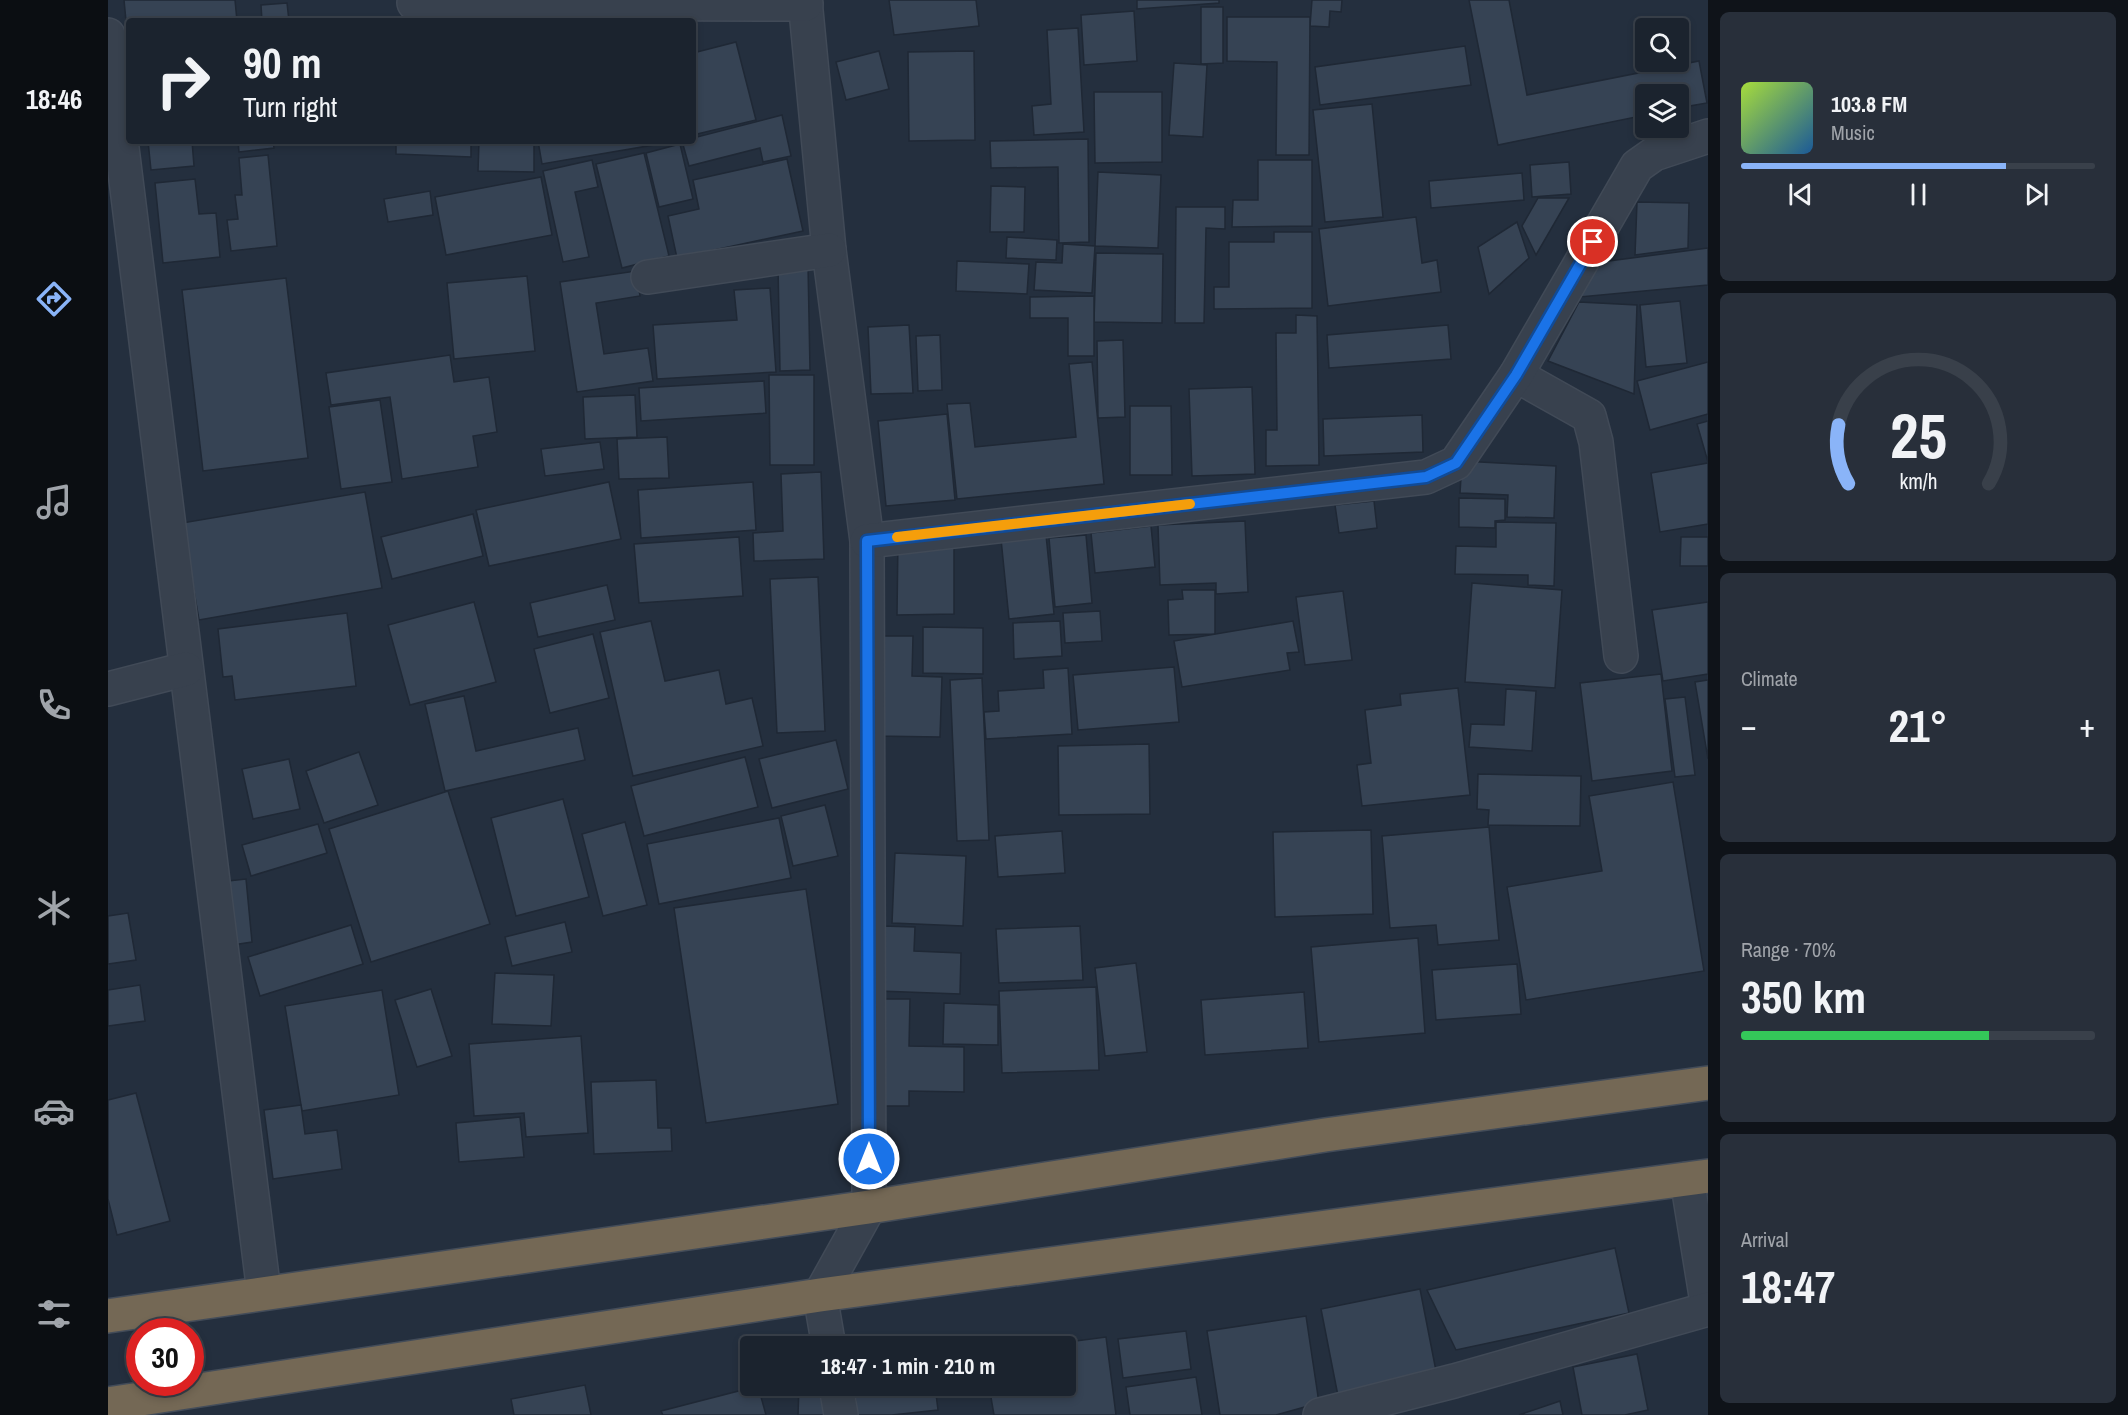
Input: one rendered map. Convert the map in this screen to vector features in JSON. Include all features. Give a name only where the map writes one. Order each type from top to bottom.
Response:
[{"type":"highway","points":[[108,1316],[869,1207],[1325,1135],[1708,1083]]},
{"type":"highway","points":[[108,1404],[820,1295],[1698,1177]]},
{"type":"street","points":[[414,3],[806,2],[829,250],[867,541],[869,1207],[820,1295],[827,1336]]},
{"type":"street","points":[[108,35],[264,1293]]},
{"type":"street","points":[[867,541],[1426,477],[1456,463],[1516,375],[1637,166],[1654,154],[1708,136]]},
{"type":"street","points":[[648,277],[829,250]]},
{"type":"street","points":[[1516,375],[1589,416],[1596,442],[1620,656]]},
{"type":"street","points":[[108,688],[186,669]]},
{"type":"street","points":[[1320,1415],[1454,1381],[1708,1309],[1698,1177]]},
{"type":"street","points":[[838,1396],[841,1415]]},
{"type":"building","points":[[124,0],[235,0],[237,18],[126,18],[126,21]]},
{"type":"building","points":[[889,0],[976,0],[979,26],[894,35]]},
{"type":"building","points":[[1137,0],[1219,0],[1219,3],[1137,9]]},
{"type":"building","points":[[1312,0],[1342,0],[1341,12],[1330,11],[1329,27],[1310,26]]},
{"type":"building","points":[[1469,0],[1509,0],[1527,95],[1643,72],[1689,72],[1689,63],[1699,61],[1707,103],[1689,106],[1689,84],[1635,84],[1635,117],[1498,145]]},
{"type":"building","points":[[287,3],[289,18],[262,18],[261,5]]},
{"type":"building","points":[[1201,7],[1223,7],[1223,63],[1201,64]]},
{"type":"building","points":[[1134,11],[1137,61],[1084,65],[1081,15]]},
{"type":"building","points":[[479,16],[535,17],[535,18],[479,18]]},
{"type":"building","points":[[1227,17],[1310,17],[1309,155],[1276,155],[1277,62],[1227,61]]},
{"type":"building","points":[[1078,28],[1084,132],[1034,135],[1032,106],[1051,104],[1047,30]]},
{"type":"building","points":[[736,42],[756,120],[696,134],[696,52]]},
{"type":"building","points":[[1465,46],[1471,85],[1320,105],[1315,67]]},
{"type":"building","points":[[879,51],[889,89],[846,100],[836,62]]},
{"type":"building","points":[[974,51],[975,140],[909,141],[908,52]]},
{"type":"building","points":[[1174,63],[1207,65],[1203,137],[1169,135]]},
{"type":"building","points":[[1094,92],[1162,92],[1162,162],[1095,163]]},
{"type":"building","points":[[1372,104],[1383,217],[1325,222],[1313,110]]},
{"type":"building","points":[[782,115],[791,156],[763,162],[760,148],[689,166],[683,144],[696,144],[696,137]]},
{"type":"building","points":[[1088,139],[1089,242],[1059,243],[1058,167],[991,168],[990,141]]},
{"type":"building","points":[[148,144],[192,144],[194,166],[151,170]]},
{"type":"building","points":[[238,144],[273,144],[274,148],[239,152]]},
{"type":"building","points":[[396,144],[471,144],[471,157],[396,154]]},
{"type":"building","points":[[479,144],[534,144],[534,172],[478,171]]},
{"type":"building","points":[[539,144],[659,144],[542,164]]},
{"type":"building","points":[[680,144],[693,199],[659,207],[646,153]]},
{"type":"building","points":[[644,153],[669,256],[622,268],[596,164]]},
{"type":"building","points":[[268,155],[277,246],[231,251],[227,220],[238,219],[235,195],[242,195],[239,158]]},
{"type":"building","points":[[787,159],[803,231],[677,258],[668,216],[699,209],[693,180]]},
{"type":"building","points":[[592,160],[598,187],[575,192],[589,257],[563,262],[543,171]]},
{"type":"building","points":[[1258,160],[1312,160],[1312,226],[1232,227],[1233,200],[1258,200]]},
{"type":"building","points":[[1569,162],[1571,194],[1532,197],[1530,165]]},
{"type":"building","points":[[1098,172],[1161,175],[1158,248],[1095,246]]},
{"type":"building","points":[[1522,173],[1524,200],[1431,208],[1429,181]]},
{"type":"building","points":[[541,177],[552,235],[446,255],[435,197]]},
{"type":"building","points":[[195,179],[199,214],[216,213],[220,257],[163,263],[155,183]]},
{"type":"building","points":[[991,186],[1025,187],[1024,232],[990,232]]},
{"type":"building","points":[[430,191],[433,215],[388,222],[384,199]]},
{"type":"building","points":[[1538,198],[1569,198],[1536,255],[1522,226]]},
{"type":"building","points":[[1637,202],[1689,203],[1688,248],[1635,255]]},
{"type":"building","points":[[1176,207],[1225,207],[1225,229],[1206,228],[1204,323],[1175,323]]},
{"type":"building","points":[[1416,217],[1422,263],[1437,260],[1441,292],[1328,306],[1319,229]]},
{"type":"building","points":[[1517,222],[1529,258],[1489,294],[1478,247]]},
{"type":"building","points":[[1274,232],[1312,232],[1312,308],[1214,309],[1214,287],[1229,287],[1229,242],[1274,242]]},
{"type":"building","points":[[1007,237],[1057,240],[1056,260],[1006,258]]},
{"type":"building","points":[[1063,244],[1095,246],[1092,293],[1034,290],[1036,262],[1062,263]]},
{"type":"building","points":[[1708,248],[1708,285],[1569,298],[1586,264]]},
{"type":"building","points":[[1096,253],[1163,254],[1162,323],[1094,322]]},
{"type":"building","points":[[957,261],[1029,264],[1027,294],[956,291]]},
{"type":"building","points":[[808,265],[810,370],[780,371],[778,266]]},
{"type":"building","points":[[636,271],[640,296],[596,303],[604,354],[648,348],[653,381],[577,392],[560,282]]},
{"type":"building","points":[[527,276],[535,351],[454,359],[447,283]]},
{"type":"building","points":[[286,278],[308,458],[203,471],[182,290]]},
{"type":"building","points":[[770,288],[776,372],[657,379],[653,325],[737,320],[734,290]]},
{"type":"building","points":[[1094,296],[1094,356],[1068,356],[1068,318],[1030,318],[1030,297]]},
{"type":"building","points":[[1680,301],[1687,363],[1646,367],[1640,305]]},
{"type":"building","points":[[1579,302],[1637,305],[1634,394],[1548,361]]},
{"type":"building","points":[[1296,315],[1317,316],[1319,465],[1266,466],[1266,430],[1277,430],[1276,333],[1296,333]]},
{"type":"building","points":[[909,325],[913,393],[871,394],[868,327]]},
{"type":"building","points":[[1448,325],[1451,359],[1329,368],[1327,335]]},
{"type":"building","points":[[940,335],[942,390],[918,391],[916,336]]},
{"type":"building","points":[[1123,340],[1125,417],[1098,418],[1097,341]]},
{"type":"building","points":[[450,355],[454,382],[489,377],[497,432],[473,436],[478,467],[402,479],[390,397],[331,405],[326,373]]},
{"type":"building","points":[[1092,362],[1104,484],[957,499],[947,404],[970,403],[975,447],[1076,437],[1069,364]]},
{"type":"building","points":[[1708,362],[1708,414],[1650,430],[1637,381]]},
{"type":"building","points":[[769,375],[814,375],[814,465],[770,465]]},
{"type":"building","points":[[764,381],[766,413],[641,421],[639,388]]},
{"type":"building","points":[[1252,387],[1255,474],[1192,476],[1189,389]]},
{"type":"building","points":[[635,395],[637,437],[585,439],[583,397]]},
{"type":"building","points":[[380,400],[392,482],[341,489],[329,407]]},
{"type":"building","points":[[1130,406],[1171,406],[1172,475],[1130,475]]},
{"type":"building","points":[[947,414],[955,500],[886,506],[878,421]]},
{"type":"building","points":[[1422,415],[1423,452],[1324,456],[1323,419]]},
{"type":"building","points":[[1708,421],[1708,462],[1697,424]]},
{"type":"building","points":[[667,437],[669,478],[619,479],[617,439]]},
{"type":"building","points":[[600,442],[604,469],[545,476],[541,449]]},
{"type":"building","points":[[1462,461],[1556,466],[1554,518],[1507,517],[1508,495],[1460,493]]},
{"type":"building","points":[[1708,463],[1708,524],[1660,532],[1651,473]]},
{"type":"building","points":[[821,472],[824,559],[754,561],[753,533],[783,531],[781,474]]},
{"type":"building","points":[[609,482],[621,539],[489,566],[476,510]]},
{"type":"building","points":[[753,482],[756,530],[641,538],[638,490]]},
{"type":"building","points":[[365,492],[382,588],[199,620],[182,523]]},
{"type":"building","points":[[1459,498],[1505,499],[1505,520],[1495,521],[1495,528],[1459,527]]},
{"type":"building","points":[[1374,501],[1377,528],[1339,533],[1335,505]]},
{"type":"building","points":[[473,514],[483,556],[392,579],[381,537]]},
{"type":"building","points":[[1245,521],[1248,592],[1216,594],[1216,583],[1160,585],[1158,525]]},
{"type":"building","points":[[1496,522],[1556,523],[1554,586],[1528,585],[1528,575],[1455,574],[1456,546],[1496,547]]},
{"type":"building","points":[[1151,526],[1155,567],[1095,573],[1091,533]]},
{"type":"building","points":[[1046,535],[1054,614],[1009,619],[1001,539]]},
{"type":"building","points":[[1086,535],[1092,603],[1055,607],[1049,538]]},
{"type":"building","points":[[739,537],[743,596],[639,603],[634,544]]},
{"type":"building","points":[[1681,537],[1708,537],[1708,566],[1680,566]]},
{"type":"building","points":[[954,538],[954,614],[897,615],[898,539]]},
{"type":"building","points":[[818,577],[825,731],[777,733],[770,579]]},
{"type":"building","points":[[1472,583],[1562,590],[1555,688],[1465,682]]},
{"type":"building","points":[[607,585],[615,620],[538,637],[530,603]]},
{"type":"building","points":[[1182,590],[1215,590],[1215,634],[1169,635],[1168,600],[1183,599]]},
{"type":"building","points":[[1343,591],[1352,660],[1305,665],[1296,597]]},
{"type":"building","points":[[474,602],[496,682],[410,705],[388,625]]},
{"type":"building","points":[[1708,602],[1708,674],[1663,681],[1652,610]]},
{"type":"building","points":[[1100,611],[1102,641],[1065,643],[1063,613]]},
{"type":"building","points":[[347,613],[356,686],[235,700],[232,676],[223,677],[218,629]]},
{"type":"building","points":[[651,621],[665,681],[719,670],[726,704],[752,698],[763,746],[633,776],[600,632]]},
{"type":"building","points":[[1060,621],[1062,656],[1014,659],[1013,623]]},
{"type":"building","points":[[1293,621],[1299,652],[1287,653],[1290,670],[1182,687],[1174,641]]},
{"type":"building","points":[[923,627],[983,628],[983,674],[923,673]]},
{"type":"building","points":[[593,634],[609,698],[550,713],[534,649]]},
{"type":"building","points":[[876,636],[913,636],[912,676],[942,677],[940,737],[874,736]]},
{"type":"building","points":[[1174,667],[1179,722],[1078,730],[1073,675]]},
{"type":"building","points":[[1068,668],[1072,734],[986,739],[984,712],[999,711],[998,691],[1044,688],[1043,670]]},
{"type":"building","points":[[1661,674],[1672,771],[1592,781],[1580,683]]},
{"type":"building","points":[[982,678],[989,840],[957,841],[950,680]]},
{"type":"building","points":[[1708,680],[1708,759],[1695,682]]},
{"type":"building","points":[[1458,688],[1470,795],[1362,806],[1357,765],[1371,763],[1365,710],[1401,705],[1400,694]]},
{"type":"building","points":[[1506,689],[1536,691],[1532,751],[1469,747],[1471,724],[1504,725]]},
{"type":"building","points":[[464,696],[476,751],[578,728],[585,760],[445,791],[425,704]]},
{"type":"building","points":[[1685,697],[1695,775],[1675,777],[1665,699]]},
{"type":"building","points":[[836,740],[848,789],[772,808],[759,759]]},
{"type":"building","points":[[1149,744],[1150,814],[1059,815],[1058,746]]},
{"type":"building","points":[[359,752],[378,805],[324,823],[306,771]]},
{"type":"building","points":[[745,757],[758,807],[644,836],[631,786]]},
{"type":"building","points":[[289,759],[300,809],[253,819],[242,769]]},
{"type":"building","points":[[1478,774],[1581,776],[1580,826],[1488,825],[1489,810],[1477,809]]},
{"type":"building","points":[[1673,782],[1704,971],[1526,1000],[1507,887],[1602,871],[1589,796]]},
{"type":"building","points":[[448,791],[490,924],[371,962],[329,829]]},
{"type":"building","points":[[563,799],[589,897],[516,916],[491,818]]},
{"type":"building","points":[[825,805],[838,856],[793,866],[781,816]]},
{"type":"building","points":[[779,818],[791,878],[659,904],[647,844]]},
{"type":"building","points":[[625,822],[647,905],[603,916],[582,834]]},
{"type":"building","points":[[318,824],[327,853],[251,876],[242,845]]},
{"type":"building","points":[[1489,827],[1499,940],[1438,945],[1436,925],[1390,928],[1382,836]]},
{"type":"building","points":[[1371,830],[1373,914],[1275,917],[1273,832]]},
{"type":"building","points":[[1062,831],[1065,873],[998,877],[995,836]]},
{"type":"building","points":[[895,853],[966,856],[963,926],[892,923]]},
{"type":"building","points":[[246,879],[252,942],[226,946],[219,882]]},
{"type":"building","points":[[806,889],[838,1104],[706,1123],[674,908]]},
{"type":"building","points":[[128,913],[136,960],[108,964],[108,916]]},
{"type":"building","points":[[565,922],[572,952],[512,966],[505,937]]},
{"type":"building","points":[[351,925],[363,964],[260,996],[248,957]]},
{"type":"building","points":[[882,926],[915,927],[914,951],[961,953],[960,994],[879,991]]},
{"type":"building","points":[[1080,926],[1083,980],[999,983],[996,929]]},
{"type":"building","points":[[1418,938],[1425,1033],[1319,1042],[1311,947]]},
{"type":"building","points":[[1136,963],[1147,1052],[1105,1056],[1095,968]]},
{"type":"building","points":[[1517,964],[1521,1014],[1436,1020],[1432,970]]},
{"type":"building","points":[[495,973],[554,975],[551,1026],[492,1024]]},
{"type":"building","points":[[140,985],[145,1021],[108,1026],[108,990]]},
{"type":"building","points":[[1096,987],[1099,1070],[1002,1073],[999,991]]},
{"type":"building","points":[[431,989],[452,1056],[417,1067],[395,1000]]},
{"type":"building","points":[[382,990],[399,1095],[302,1111],[285,1006]]},
{"type":"building","points":[[1304,992],[1308,1048],[1205,1055],[1201,1000]]},
{"type":"building","points":[[880,999],[910,999],[909,1046],[964,1047],[964,1092],[909,1091],[909,1106],[880,1106]]},
{"type":"building","points":[[944,1003],[998,1005],[998,1045],[943,1044]]},
{"type":"building","points":[[581,1036],[588,1133],[526,1137],[524,1113],[474,1116],[469,1044]]},
{"type":"building","points":[[656,1080],[658,1128],[671,1128],[672,1151],[594,1154],[591,1082]]},
{"type":"building","points":[[136,1093],[170,1221],[117,1235],[108,1199],[108,1100]]},
{"type":"building","points":[[301,1105],[305,1134],[337,1130],[342,1169],[273,1179],[264,1110]]},
{"type":"building","points":[[520,1117],[524,1157],[459,1162],[456,1123]]},
{"type":"building","points":[[1615,1248],[1629,1313],[1456,1350],[1427,1290]]},
{"type":"building","points":[[1420,1289],[1437,1376],[1339,1401],[1321,1309]]},
{"type":"building","points":[[1306,1316],[1319,1403],[1276,1415],[1220,1415],[1207,1331]]},
{"type":"building","points":[[1186,1331],[1191,1369],[1123,1378],[1118,1339]]},
{"type":"building","points":[[1106,1337],[1116,1415],[994,1415],[991,1396],[1076,1396],[1076,1341]]},
{"type":"building","points":[[1637,1354],[1648,1410],[1625,1415],[1582,1415],[1573,1367]]},
{"type":"building","points":[[1196,1377],[1202,1415],[1130,1415],[1126,1387]]},
{"type":"building","points":[[585,1385],[591,1415],[514,1415],[511,1399]]},
{"type":"building","points":[[740,1391],[740,1396],[761,1396],[766,1415],[663,1415],[661,1411]]},
{"type":"building","points":[[799,1396],[832,1396],[831,1415],[798,1415]]},
{"type":"building","points":[[855,1396],[936,1396],[938,1410],[892,1415],[857,1415]]},
{"type":"building","points":[[1560,1401],[1563,1415],[1519,1415]]},
{"type":"slow traffic","points":[[897,537],[1190,504]]},
{"type":"route","points":[[869,1159],[867,541],[1426,477],[1456,463],[1516,375],[1593,242]]}]
